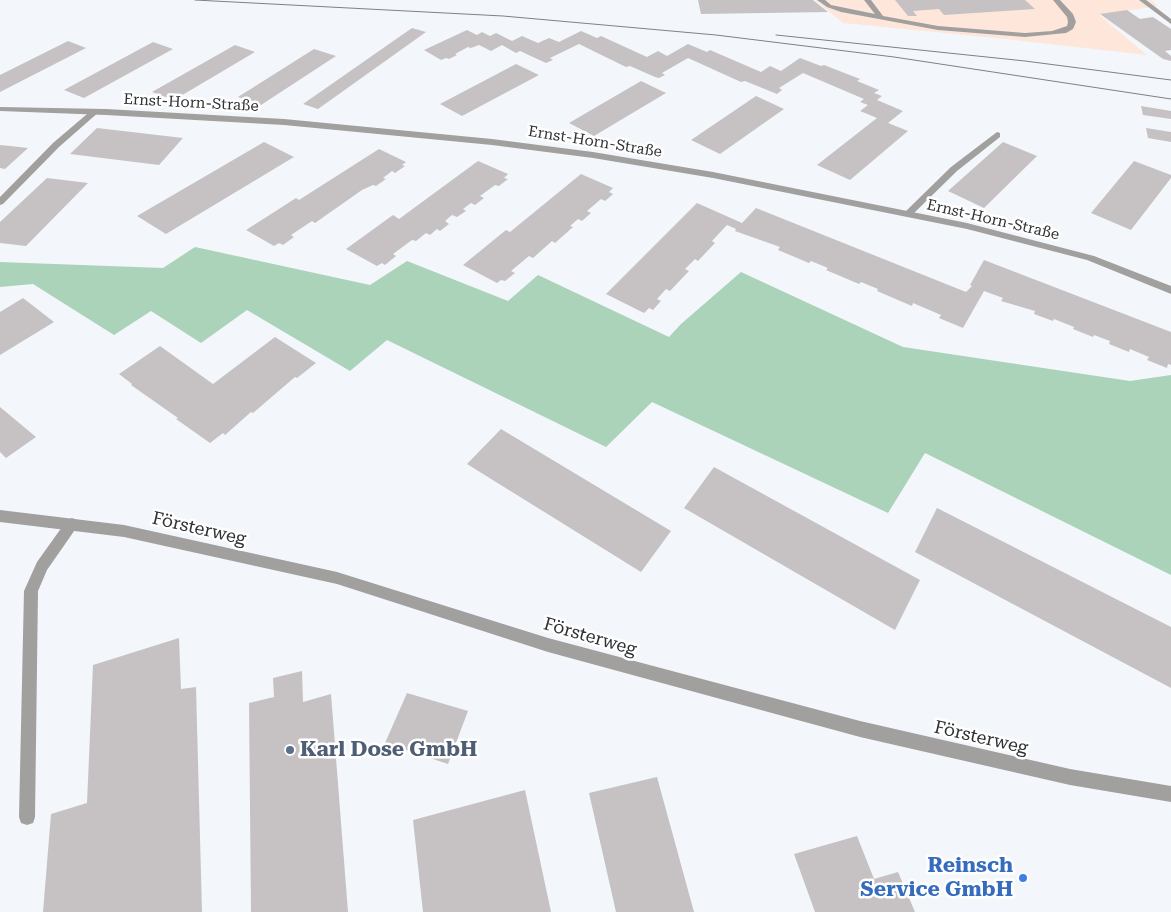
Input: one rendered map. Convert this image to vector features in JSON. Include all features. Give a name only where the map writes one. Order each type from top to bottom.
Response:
[{"type":"street","points":[[820,0],[844,10],[881,18],[938,28],[1006,35],[1052,34],[1070,27],[1072,22],[1070,16],[1056,0]]},
{"type":"street","points":[[868,0],[881,18]]},
{"type":"street","points":[[1142,0],[1171,22]]},
{"type":"street","name":"Ernst-Horn-Straße","points":[[0,109],[96,111],[326,125],[528,146],[713,175],[908,214],[1059,249],[1127,272],[1171,290]]},
{"type":"street","points":[[0,202],[56,146],[96,111]]},
{"type":"street","points":[[908,214],[954,169],[997,136]]},
{"type":"street","name":"Försterweg","points":[[0,516],[124,531],[337,578],[548,645],[860,729],[1070,777],[1171,794]]},
{"type":"street","points":[[27,817],[31,591],[42,566],[72,524]]},
{"type":"shaded area","points":[[815,0],[1151,0],[1158,6],[1099,15],[1147,55],[843,23]]},
{"type":"green space","points":[[195,247],[370,285],[407,261],[508,301],[538,275],[669,337],[681,324],[741,272],[903,347],[1130,381],[1171,375],[1171,575],[925,453],[888,513],[652,402],[606,447],[387,340],[350,371],[247,310],[201,343],[151,311],[114,335],[33,284],[0,287],[0,262],[163,268]]},
{"type":"building","points":[[698,0],[813,0],[828,12],[701,14]]},
{"type":"building","points":[[895,0],[1025,0],[1035,9],[944,15],[939,9],[913,11],[917,16],[908,16]]},
{"type":"building","points":[[1127,10],[1140,19],[1153,17],[1171,29],[1171,50],[1165,51],[1171,56],[1171,61],[1163,59],[1100,14]]},
{"type":"building","points":[[412,28],[426,32],[318,109],[303,104]]},
{"type":"building","points":[[467,30],[477,35],[482,32],[490,36],[496,33],[512,41],[522,36],[538,43],[549,38],[559,42],[581,31],[597,38],[601,36],[647,57],[658,51],[667,56],[688,44],[707,52],[710,50],[761,72],[770,66],[781,71],[800,58],[860,79],[857,81],[879,90],[874,93],[882,96],[877,100],[903,111],[888,123],[908,131],[850,180],[817,165],[877,118],[860,111],[868,105],[860,102],[864,99],[803,73],[779,88],[782,90],[777,94],[745,81],[741,82],[688,58],[662,73],[665,75],[659,78],[655,77],[630,66],[626,67],[579,44],[550,58],[553,60],[546,63],[520,51],[516,53],[502,45],[491,51],[479,45],[471,48],[468,47],[449,59],[441,60],[424,50]]},
{"type":"building","points":[[68,41],[86,48],[0,92],[0,75]]},
{"type":"building","points":[[153,42],[173,49],[84,98],[64,90]]},
{"type":"building","points":[[235,45],[255,52],[174,100],[152,92]]},
{"type":"building","points":[[314,49],[336,56],[261,105],[238,97]]},
{"type":"building","points":[[516,64],[539,75],[462,116],[440,104]]},
{"type":"building","points":[[641,81],[666,93],[594,136],[569,123]]},
{"type":"building","points":[[756,96],[784,109],[720,154],[691,140]]},
{"type":"building","points":[[1141,106],[1171,111],[1171,119],[1143,115]]},
{"type":"building","points":[[97,128],[183,138],[159,165],[70,154]]},
{"type":"building","points":[[1146,128],[1171,132],[1171,142],[1148,138]]},
{"type":"building","points":[[264,142],[294,157],[166,234],[137,216]]},
{"type":"building","points":[[1003,142],[1037,156],[984,208],[948,191]]},
{"type":"building","points":[[0,145],[28,148],[5,169],[0,168]]},
{"type":"building","points":[[379,149],[406,162],[402,165],[405,166],[395,173],[392,171],[383,178],[386,179],[376,186],[373,185],[362,190],[315,223],[312,221],[291,235],[294,237],[283,245],[279,243],[274,246],[246,230],[296,198],[299,200]]},
{"type":"building","points":[[478,161],[508,174],[504,178],[508,179],[499,186],[495,185],[480,196],[484,198],[475,205],[471,203],[463,209],[466,211],[457,217],[452,215],[445,221],[449,224],[440,231],[437,229],[430,235],[426,233],[416,241],[412,240],[393,254],[396,256],[385,265],[382,263],[377,266],[346,249],[393,215],[399,219]]},
{"type":"building","points":[[1134,161],[1171,175],[1171,178],[1131,230],[1091,213]]},
{"type":"building","points":[[581,174],[613,188],[609,192],[613,194],[605,201],[601,199],[587,211],[591,213],[582,221],[578,219],[570,226],[573,227],[555,243],[552,241],[533,258],[529,256],[511,271],[515,273],[505,281],[501,280],[497,283],[463,265],[506,230],[510,232]]},
{"type":"building","points":[[47,178],[88,183],[26,246],[0,243],[0,222]]},
{"type":"building","points":[[697,203],[742,223],[756,208],[966,292],[972,286],[970,285],[984,260],[1171,332],[1171,365],[1168,364],[1167,368],[1147,360],[1149,357],[1130,349],[1129,352],[1109,344],[1110,341],[1094,335],[1093,337],[1054,319],[1053,321],[1034,314],[1035,311],[1001,301],[1003,298],[984,291],[963,328],[939,318],[941,315],[913,303],[912,306],[877,291],[878,289],[861,282],[859,284],[826,270],[828,268],[811,261],[809,263],[778,250],[780,247],[735,231],[736,229],[727,225],[712,241],[715,243],[698,261],[695,259],[685,269],[689,271],[670,291],[666,289],[657,299],[661,301],[653,310],[649,308],[644,313],[606,294]]},
{"type":"building","points":[[23,298],[54,322],[0,355],[0,312]]},
{"type":"building","points":[[275,337],[316,363],[297,378],[295,377],[225,435],[223,433],[210,443],[131,385],[119,374],[160,346],[213,384]]},
{"type":"building","points":[[0,407],[36,437],[6,458],[0,452]]},
{"type":"building","points":[[501,429],[671,531],[641,572],[467,464]]},
{"type":"building","points":[[714,467],[920,580],[895,630],[684,508]]},
{"type":"building","points":[[937,508],[1171,627],[1171,688],[915,552]]},
{"type":"building","points":[[179,638],[181,689],[196,687],[202,912],[43,912],[51,814],[87,803],[93,665]]},
{"type":"building","points":[[302,671],[303,702],[331,694],[348,912],[251,912],[249,703],[274,697],[273,678]]},
{"type":"building","points":[[407,693],[468,711],[448,764],[385,743]]},
{"type":"building","points":[[657,777],[694,912],[616,912],[589,793]]},
{"type":"building","points":[[525,790],[551,912],[423,912],[413,820]]},
{"type":"building","points":[[857,836],[874,879],[898,872],[915,912],[815,912],[794,854]]},
{"type":"tram line","points":[[195,0],[503,16],[716,35],[894,57],[1171,99]]},
{"type":"tram line","points":[[776,35],[1025,61],[1171,80]]},
{"type":"place","name":"Karl Dose GmbH","points":[[290,750]]},
{"type":"place","name":"Reinsch Service GmbH","points":[[1023,878]]}]
